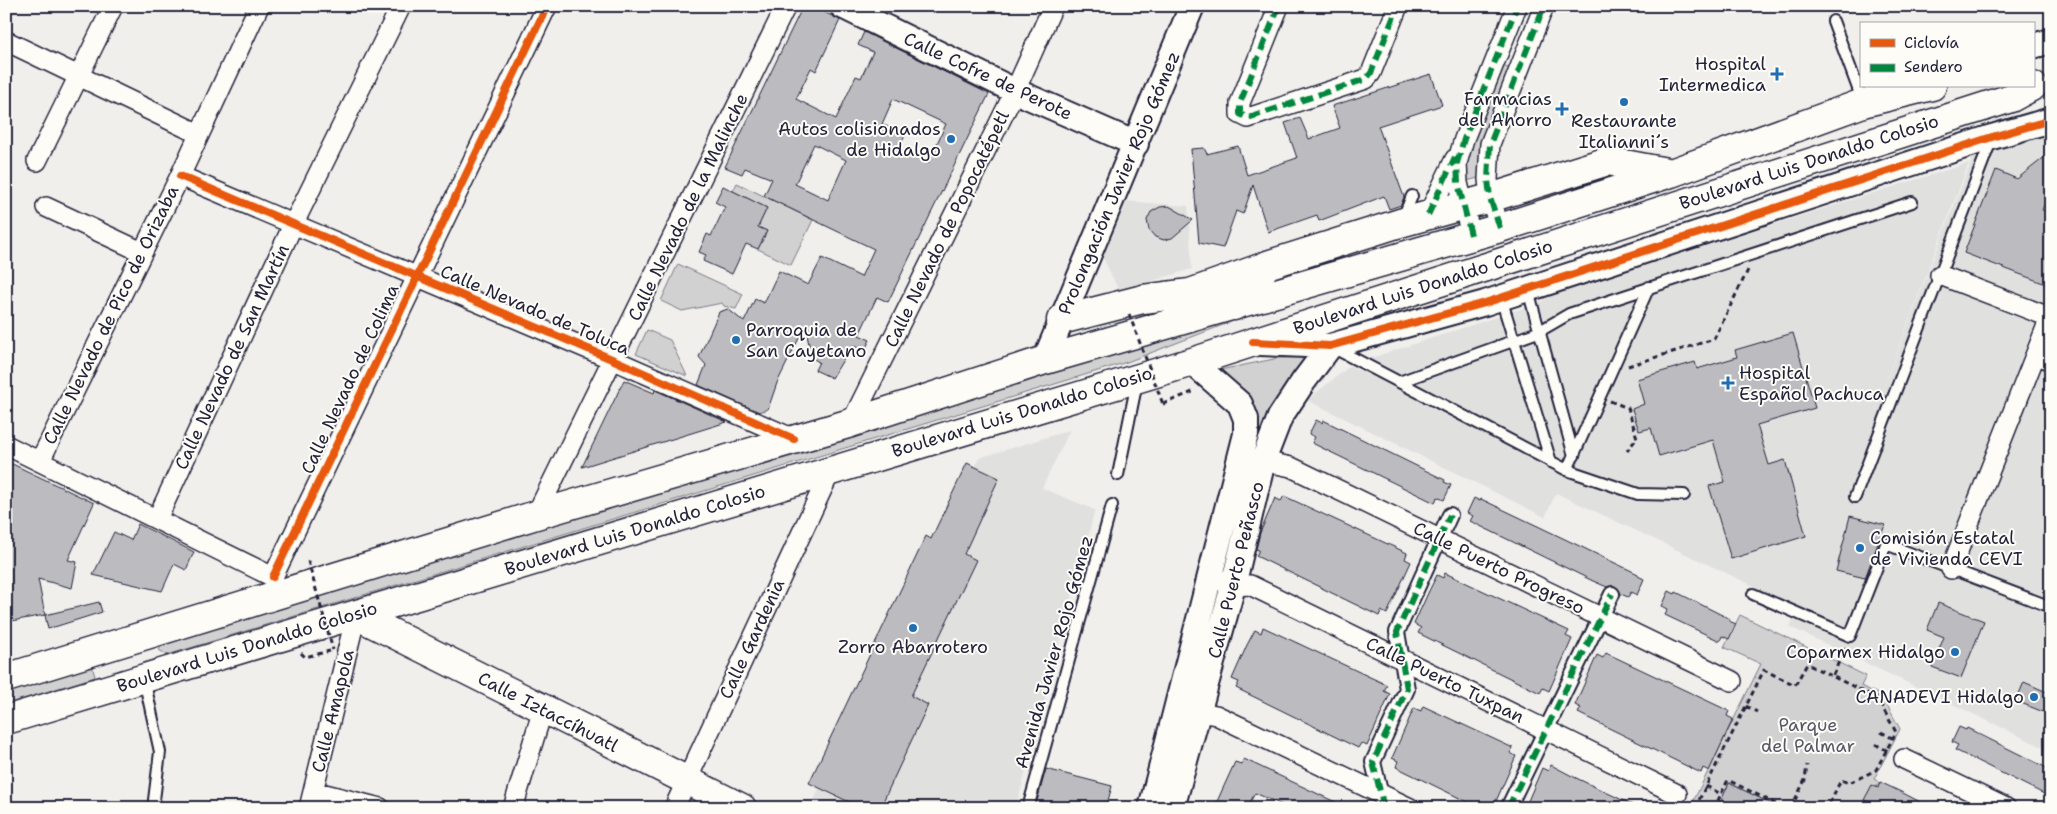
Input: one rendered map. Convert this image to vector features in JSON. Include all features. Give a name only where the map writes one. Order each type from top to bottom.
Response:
[{"type":"main road","points":[[2034,75],[2051,72]]},
{"type":"main road","name":"Boulevard Luis Donaldo Colosio","points":[[2034,85],[2051,76]]},
{"type":"main road","name":"Boulevard Luis Donaldo Colosio","points":[[6,678],[277,585],[536,515],[794,440],[1045,360],[1500,228],[1671,173],[1863,103],[1924,88]]},
{"type":"main road","name":"Boulevard Luis Donaldo Colosio","points":[[6,720],[1138,376],[1192,362],[2011,98],[2029,88]]},
{"type":"main road","points":[[1061,320],[1143,299],[1190,293],[1267,265],[1400,223],[1436,202],[1490,198],[1608,161],[1671,173]]},
{"type":"main road","points":[[1234,306],[1267,265]]},
{"type":"main road","name":"Calle Iztaccíhuatl","points":[[356,615],[742,808]]},
{"type":"street","points":[[37,161],[77,76],[113,6]]},
{"type":"street","name":"Calle Nevado de Pico de Orizaba","points":[[40,461],[180,176],[259,6]]},
{"type":"street","name":"Calle Nevado de San Martín","points":[[157,519],[293,226],[401,6]]},
{"type":"street","name":"Calle Nevado de Colima","points":[[277,585],[416,276],[547,6]]},
{"type":"street","name":"Calle Nevado de la Malinche","points":[[536,515],[614,360],[786,6]]},
{"type":"street","name":"Calle Cofre de Perote","points":[[842,6],[1015,91],[1136,144]]},
{"type":"street","name":"Calle Nevado de Popocatépetl","points":[[851,423],[1015,91],[1053,6]]},
{"type":"street","name":"Prolongación Javier Rojo Gómez","points":[[1045,360],[1192,6]]},
{"type":"street","points":[[1279,6],[1240,103],[1240,114],[1248,118],[1366,79],[1372,73],[1398,6]]},
{"type":"street","points":[[1436,202],[1464,139],[1517,6]]},
{"type":"street","points":[[1500,228],[1490,198],[1488,171],[1490,144],[1544,6]]},
{"type":"street","points":[[6,41],[199,134]]},
{"type":"street","points":[[2034,46],[2051,41]]},
{"type":"street","points":[[1253,342],[1330,346],[1528,290],[1992,137],[2051,120]]},
{"type":"street","points":[[1436,202],[1458,183],[1457,163],[1464,139]]},
{"type":"street","name":"Calle Nevado de Toluca","points":[[180,176],[293,226],[614,360],[794,440]]},
{"type":"street","points":[[1436,202],[1471,236]]},
{"type":"street","points":[[46,208],[142,252]]},
{"type":"street","points":[[1940,275],[2050,316],[1951,569]]},
{"type":"street","name":"Calle Puerto Peñasco","points":[[1151,808],[1233,586],[1263,461],[1280,417],[1330,346]]},
{"type":"street","name":"Calle Puerto Peñasco","points":[[1172,808],[1211,576],[1246,434],[1246,419],[1240,404],[1192,362]]},
{"type":"street","points":[[6,445],[157,519],[277,585]]},
{"type":"street","name":"Calle Puerto Progreso","points":[[1263,461],[1291,467],[1732,681]]},
{"type":"street","name":"Calle Gardenia","points":[[674,808],[831,470]]},
{"type":"street","points":[[1382,801],[1373,762],[1407,689],[1397,632],[1450,516]]},
{"type":"street","name":"Calle Puerto Tuxpan","points":[[1211,576],[1233,586],[1250,585],[1677,794]]},
{"type":"street","points":[[1508,808],[1612,594]]},
{"type":"street","name":"Calle Amapola","points":[[311,799],[356,615]]},
{"type":"street","points":[[1189,707],[1216,714],[1382,801],[1410,808]]},
{"type":"street","points":[[513,808],[543,709]]},
{"type":"street","points":[[1904,759],[2006,808]]},
{"type":"street","points":[[311,799],[380,808]]},
{"type":"lane","points":[[1833,21],[1863,103]]},
{"type":"lane","points":[[1855,496],[1992,137]]},
{"type":"lane","points":[[1399,382],[1538,332],[1569,314],[1912,202]]},
{"type":"lane","points":[[1567,470],[1649,287]]},
{"type":"lane","points":[[1528,290],[1538,332],[1574,456]]},
{"type":"lane","points":[[1501,298],[1551,462]]},
{"type":"lane","points":[[1330,346],[1567,470],[1638,494],[1684,495]]},
{"type":"lane","points":[[2033,358],[2051,365]]},
{"type":"lane","points":[[1118,475],[1138,376]]},
{"type":"lane","name":"Avenida Javier Rojo Gómez","points":[[1028,808],[1112,504]]},
{"type":"lane","points":[[1753,594],[1850,636],[1886,544],[2051,607]]},
{"type":"lane","points":[[144,678],[160,752],[153,808]]},
{"type":"path","points":[[1636,363],[1714,339],[1757,252]]},
{"type":"path","points":[[1129,314],[1164,404],[1188,394]]},
{"type":"path","points":[[1612,402],[1628,408],[1637,438],[1627,451]]},
{"type":"path","points":[[306,657],[333,650],[308,561]]},
{"type":"path","points":[[1833,675],[1850,636]]},
{"type":"path","points":[[1695,808],[1764,670],[1795,685],[1807,664],[1877,698],[1896,732],[1876,770],[1848,783],[1840,780],[1827,808]]},
{"type":"path","points":[[1746,706],[1757,712]]},
{"type":"path","points":[[1881,732],[1892,738]]},
{"type":"path","points":[[1791,808],[1804,780],[1807,765]]},
{"type":"path","points":[[1717,808],[1715,806],[1728,780],[1784,808]]},
{"type":"path","points":[[1706,786],[1721,794]]},
{"type":"shaded area","points":[[2051,111],[2051,751],[1790,627],[1798,607],[1556,493],[1545,517],[1307,400],[1350,366],[1362,372],[1368,359],[1536,304],[1561,291],[1969,163],[1869,425],[1976,149]]},
{"type":"shaded area","points":[[1125,201],[1188,206],[1192,269],[1119,291],[1102,256]]},
{"type":"shaded area","points":[[1070,430],[1042,488],[1095,510],[1016,808],[810,808],[979,458]]},
{"type":"green space","points":[[1503,66],[1510,69],[1480,164],[1478,178],[1467,181],[1470,151],[1474,137],[1484,108]]},
{"type":"green space","points":[[737,183],[813,220],[791,265],[758,249],[767,231],[758,227],[767,208],[733,191]]},
{"type":"green space","points":[[678,264],[743,294],[736,309],[724,306],[722,303],[682,311],[661,301]]},
{"type":"green space","points":[[1267,306],[1267,308],[1127,362],[167,655],[159,650],[163,643]]},
{"type":"green space","points":[[647,330],[670,340],[687,376],[636,354]]},
{"type":"green space","points":[[1314,357],[1263,435],[1256,434],[1252,413],[1246,398],[1236,384],[1220,370],[1279,358]]},
{"type":"green space","name":"Parque del Palmar","points":[[1740,615],[1866,676],[1861,686],[1882,696],[1900,729],[1874,779],[1879,782],[1866,808],[1690,808],[1761,664],[1724,647]]},
{"type":"green space","points":[[92,665],[95,677],[6,704],[6,691]]},
{"type":"building","points":[[803,6],[812,6],[840,20],[816,71],[811,68],[796,99],[836,119],[856,76],[861,78],[873,52],[858,45],[864,32],[989,94],[888,302],[877,297],[859,335],[870,340],[864,351],[852,345],[832,378],[815,370],[819,362],[812,358],[805,326],[777,383],[768,409],[759,412],[698,385],[706,365],[699,357],[719,312],[728,309],[744,322],[755,299],[764,303],[779,271],[808,285],[822,258],[861,277],[874,249],[764,196],[772,179],[745,168],[742,174],[725,167]],"holes":[[[893,99],[946,124],[928,163],[899,149],[905,135],[882,124]],[[814,144],[846,160],[828,200],[795,184]]]},
{"type":"building","points":[[1431,74],[1442,105],[1378,126],[1404,197],[1401,205],[1389,209],[1384,196],[1319,221],[1317,215],[1268,232],[1253,185],[1243,214],[1236,211],[1223,248],[1199,243],[1191,149],[1204,148],[1207,154],[1238,146],[1247,175],[1297,158],[1285,123],[1300,118],[1309,139],[1340,128],[1332,106]]},
{"type":"building","points":[[2051,152],[2051,188],[2042,210],[2051,214],[2051,286],[1964,253],[1996,170],[2017,179]]},
{"type":"building","points":[[723,186],[767,208],[758,227],[767,231],[758,249],[746,244],[732,274],[703,261],[706,255],[699,252],[707,234],[711,236],[725,207],[715,202]]},
{"type":"building","points":[[1169,206],[1193,220],[1172,238],[1164,240],[1155,237],[1149,230],[1147,220],[1151,212],[1160,207]]},
{"type":"building","points":[[1793,333],[1815,408],[1757,425],[1769,465],[1785,460],[1806,536],[1731,559],[1709,486],[1725,482],[1713,440],[1659,456],[1651,428],[1639,431],[1632,409],[1644,404],[1637,379],[1695,362],[1697,369],[1737,357],[1735,350]]},
{"type":"building","points":[[624,380],[654,393],[655,390],[727,422],[582,467]]},
{"type":"building","points":[[1316,420],[1322,423],[1323,420],[1445,480],[1444,482],[1451,485],[1444,500],[1437,497],[1435,503],[1312,443],[1315,437],[1309,434]]},
{"type":"building","points":[[6,461],[94,503],[68,560],[77,562],[72,588],[38,579],[45,615],[6,622]]},
{"type":"building","name":"Zorro Abarrotero","points":[[967,463],[999,478],[964,554],[976,560],[911,696],[928,705],[880,808],[862,808],[809,783],[926,536],[931,539]]},
{"type":"building","points":[[1284,496],[1407,553],[1405,559],[1411,562],[1387,614],[1381,611],[1379,616],[1256,556],[1259,550],[1256,549],[1260,533],[1275,498],[1281,501]]},
{"type":"building","points":[[1474,498],[1480,501],[1481,499],[1638,574],[1638,576],[1644,579],[1637,595],[1631,592],[1628,597],[1621,594],[1615,586],[1607,587],[1593,581],[1470,521],[1473,516],[1467,513]]},
{"type":"building","name":"Comisión Estatal de Vivienda CEVI","points":[[1850,516],[1885,525],[1865,578],[1836,571]]},
{"type":"building","points":[[138,524],[194,552],[186,570],[174,564],[162,591],[93,575],[114,532],[131,540]]},
{"type":"building","points":[[1445,573],[1569,631],[1566,636],[1572,639],[1549,691],[1543,688],[1540,693],[1418,633],[1421,628],[1414,624],[1437,575],[1443,578]]},
{"type":"building","points":[[1669,591],[1675,594],[1676,592],[1730,619],[1729,621],[1736,624],[1729,639],[1722,636],[1720,641],[1665,615],[1668,609],[1662,606]]},
{"type":"building","points":[[99,602],[102,612],[48,629],[45,615]]},
{"type":"building","name":"Coparmex Hidalgo","points":[[1938,603],[1984,621],[1961,678],[1932,667],[1944,637],[1927,630]]},
{"type":"building","points":[[1263,627],[1387,685],[1384,691],[1390,694],[1367,746],[1361,743],[1358,748],[1236,688],[1239,682],[1232,679],[1247,645],[1255,630],[1261,633]]},
{"type":"building","points":[[1606,653],[1729,711],[1727,716],[1733,719],[1709,771],[1703,768],[1701,773],[1578,713],[1581,708],[1575,705],[1597,655],[1603,658]]},
{"type":"building","name":"CANADEVI Hidalgo","points":[[2024,682],[2051,694],[2051,715],[2016,701]]},
{"type":"building","points":[[1423,706],[1513,748],[1510,753],[1516,756],[1493,808],[1480,808],[1396,767],[1398,761],[1392,758],[1414,708],[1421,711]]},
{"type":"building","points":[[1959,727],[1966,730],[1967,728],[2051,770],[2051,791],[2047,789],[2044,794],[1955,750],[1958,745],[1952,742]]},
{"type":"building","points":[[1244,759],[1348,808],[1289,808],[1255,793],[1247,808],[1214,808],[1235,762],[1241,764]]},
{"type":"building","points":[[1551,765],[1639,808],[1525,808],[1542,768],[1548,771]]},
{"type":"building","points":[[1046,769],[1112,786],[1106,808],[1035,808]]},
{"type":"building","points":[[1880,782],[1932,808],[1868,808],[1871,803],[1864,800],[1872,785],[1878,788]]},
{"type":"building","points":[[1729,783],[1780,808],[1730,808],[1720,803]]},
{"type":"marked path","points":[[1279,6],[1240,103],[1240,114],[1248,118],[1366,79],[1371,73],[1398,6]]},
{"type":"marked path","points":[[1471,235],[1458,183],[1457,163],[1464,139],[1517,6]]},
{"type":"marked path","points":[[1500,228],[1490,198],[1488,179],[1490,144],[1544,6]]},
{"type":"marked path","points":[[1428,215],[1455,157]]},
{"type":"marked path","points":[[1384,808],[1373,762],[1407,689],[1397,632],[1450,515]]},
{"type":"marked path","points":[[1508,808],[1612,594]]},
{"type":"cycle path","points":[[273,577],[547,6]]},
{"type":"cycle path","points":[[1253,342],[1330,346],[1485,303],[1992,137],[2051,120]]},
{"type":"cycle path","points":[[180,176],[614,360],[794,439]]},
{"type":"place","name":"Hospital Intermedica","points":[[1777,74]]},
{"type":"place","name":"Restaurante Italianni´s","points":[[1624,102]]},
{"type":"place","name":"Farmacias del Ahorro","points":[[1562,109]]},
{"type":"place","name":"Autos colisionados de Hidalgo","points":[[951,139]]},
{"type":"place","name":"Parroquia de San Cayetano","points":[[736,340]]},
{"type":"place","name":"Hospital Español Pachuca","points":[[1728,383]]},
{"type":"place","name":"Comisión Estatal de Vivienda CEVI","points":[[1860,548]]},
{"type":"place","name":"Zorro Abarrotero","points":[[913,628]]},
{"type":"place","name":"Coparmex Hidalgo","points":[[1955,652]]},
{"type":"place","name":"CANADEVI Hidalgo","points":[[2034,697]]}]
